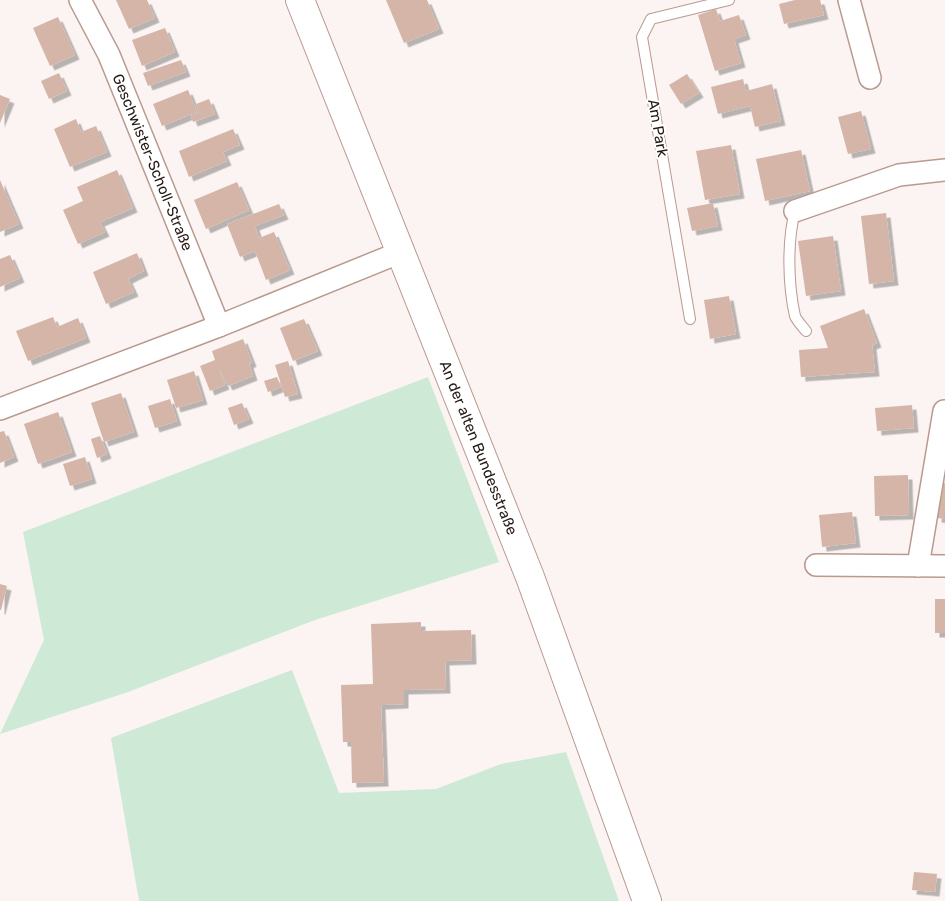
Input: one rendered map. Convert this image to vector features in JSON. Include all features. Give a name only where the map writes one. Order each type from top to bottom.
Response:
[{"type":"street","name":"Geschwister-Scholl-Straße","points":[[80,0],[109,55],[219,326]]},
{"type":"street","name":"An der alten Bundesstraße","points":[[300,0],[530,577],[647,901]]},
{"type":"street","points":[[849,0],[870,78]]},
{"type":"street","points":[[795,211],[899,175],[945,170]]},
{"type":"street","points":[[0,409],[219,326],[401,252]]},
{"type":"street","points":[[918,566],[944,411]]},
{"type":"street","points":[[816,565],[945,566]]},
{"type":"lane","name":"Am Park","points":[[690,319],[642,37],[651,19],[729,0]]},
{"type":"lane","points":[[795,211],[791,226],[789,256],[796,317],[806,331]]},
{"type":"green space","points":[[428,377],[499,562],[315,620],[128,692],[0,734],[44,640],[23,532]]},
{"type":"green space","points":[[292,670],[339,793],[436,789],[501,764],[566,752],[619,901],[139,901],[111,738]]},
{"type":"building","points":[[116,0],[147,0],[155,18],[129,29]]},
{"type":"building","points":[[386,0],[427,0],[439,29],[404,43]]},
{"type":"building","points":[[795,0],[820,0],[824,15],[784,24],[779,4]]},
{"type":"building","points":[[716,9],[720,21],[739,15],[746,35],[734,39],[741,63],[715,71],[698,15]]},
{"type":"building","points":[[58,17],[75,55],[50,66],[33,28]]},
{"type":"building","points":[[165,28],[175,52],[142,66],[132,40]]},
{"type":"building","points":[[181,60],[186,72],[148,86],[143,73]]},
{"type":"building","points":[[59,73],[67,91],[49,99],[41,81]]},
{"type":"building","points":[[687,74],[699,93],[681,104],[669,85]]},
{"type":"building","points":[[743,79],[746,91],[772,84],[781,121],[755,127],[750,106],[718,114],[711,87]]},
{"type":"building","points":[[188,90],[197,112],[162,126],[153,104]]},
{"type":"building","points":[[0,95],[10,99],[0,123]]},
{"type":"building","points":[[209,99],[215,114],[193,122],[191,116],[199,113],[196,104]]},
{"type":"building","points":[[861,111],[871,149],[848,154],[838,117]]},
{"type":"building","points":[[76,119],[81,132],[96,126],[107,152],[70,167],[54,129]]},
{"type":"building","points":[[233,129],[240,145],[223,152],[227,161],[189,177],[179,151]]},
{"type":"building","points":[[731,145],[740,194],[705,200],[696,151]]},
{"type":"building","points":[[801,150],[810,191],[765,201],[756,159]]},
{"type":"building","points":[[117,170],[133,208],[100,222],[105,232],[78,244],[63,210],[83,201],[77,187]]},
{"type":"building","points":[[0,180],[19,224],[0,232]]},
{"type":"building","points":[[237,182],[249,210],[206,229],[194,200]]},
{"type":"building","points":[[713,203],[718,226],[692,231],[687,208]]},
{"type":"building","points":[[279,204],[284,215],[255,226],[259,238],[274,232],[290,270],[266,280],[255,251],[240,257],[227,224]]},
{"type":"building","points":[[886,213],[894,281],[869,284],[861,216]]},
{"type":"building","points":[[833,236],[841,291],[806,296],[798,241]]},
{"type":"building","points":[[137,253],[144,271],[128,279],[134,292],[106,304],[93,272]]},
{"type":"building","points":[[10,255],[20,278],[0,287],[0,259]]},
{"type":"building","points":[[729,296],[736,334],[710,339],[704,300]]},
{"type":"building","points":[[864,309],[877,343],[872,345],[875,372],[801,377],[799,350],[828,348],[820,326]]},
{"type":"building","points":[[53,317],[57,327],[78,318],[86,338],[28,361],[16,331]]},
{"type":"building","points":[[304,319],[318,351],[293,361],[280,328]]},
{"type":"building","points":[[243,339],[252,362],[249,364],[253,376],[228,386],[218,367],[225,385],[210,391],[200,366],[215,360],[212,351]]},
{"type":"building","points":[[288,361],[298,394],[285,397],[275,365]]},
{"type":"building","points":[[194,371],[203,400],[176,408],[167,380]]},
{"type":"building","points":[[277,377],[281,387],[268,392],[264,381]]},
{"type":"building","points":[[121,393],[134,432],[104,442],[91,403]]},
{"type":"building","points":[[170,399],[177,421],[155,428],[148,406]]},
{"type":"building","points":[[242,403],[249,419],[234,425],[228,408]]},
{"type":"building","points":[[912,405],[914,428],[877,431],[875,408]]},
{"type":"building","points":[[58,412],[72,452],[38,464],[24,424]]},
{"type":"building","points":[[4,431],[14,457],[0,463],[0,432]]},
{"type":"building","points":[[100,436],[107,454],[97,458],[91,439]]},
{"type":"building","points":[[85,457],[92,479],[70,486],[63,464]]},
{"type":"building","points":[[908,475],[909,515],[875,516],[874,476]]},
{"type":"building","points":[[940,482],[945,483],[945,519],[937,518]]},
{"type":"building","points":[[852,512],[856,543],[822,547],[819,515]]},
{"type":"building","points":[[0,584],[7,586],[1,610],[0,610]]},
{"type":"building","points":[[935,599],[945,599],[945,633],[935,633]]},
{"type":"building","points":[[421,622],[421,631],[471,630],[472,660],[445,661],[446,689],[404,690],[404,704],[381,705],[384,782],[352,783],[351,742],[343,742],[341,685],[373,684],[371,624]]},
{"type":"building","points":[[914,872],[937,874],[935,892],[912,890]]}]
